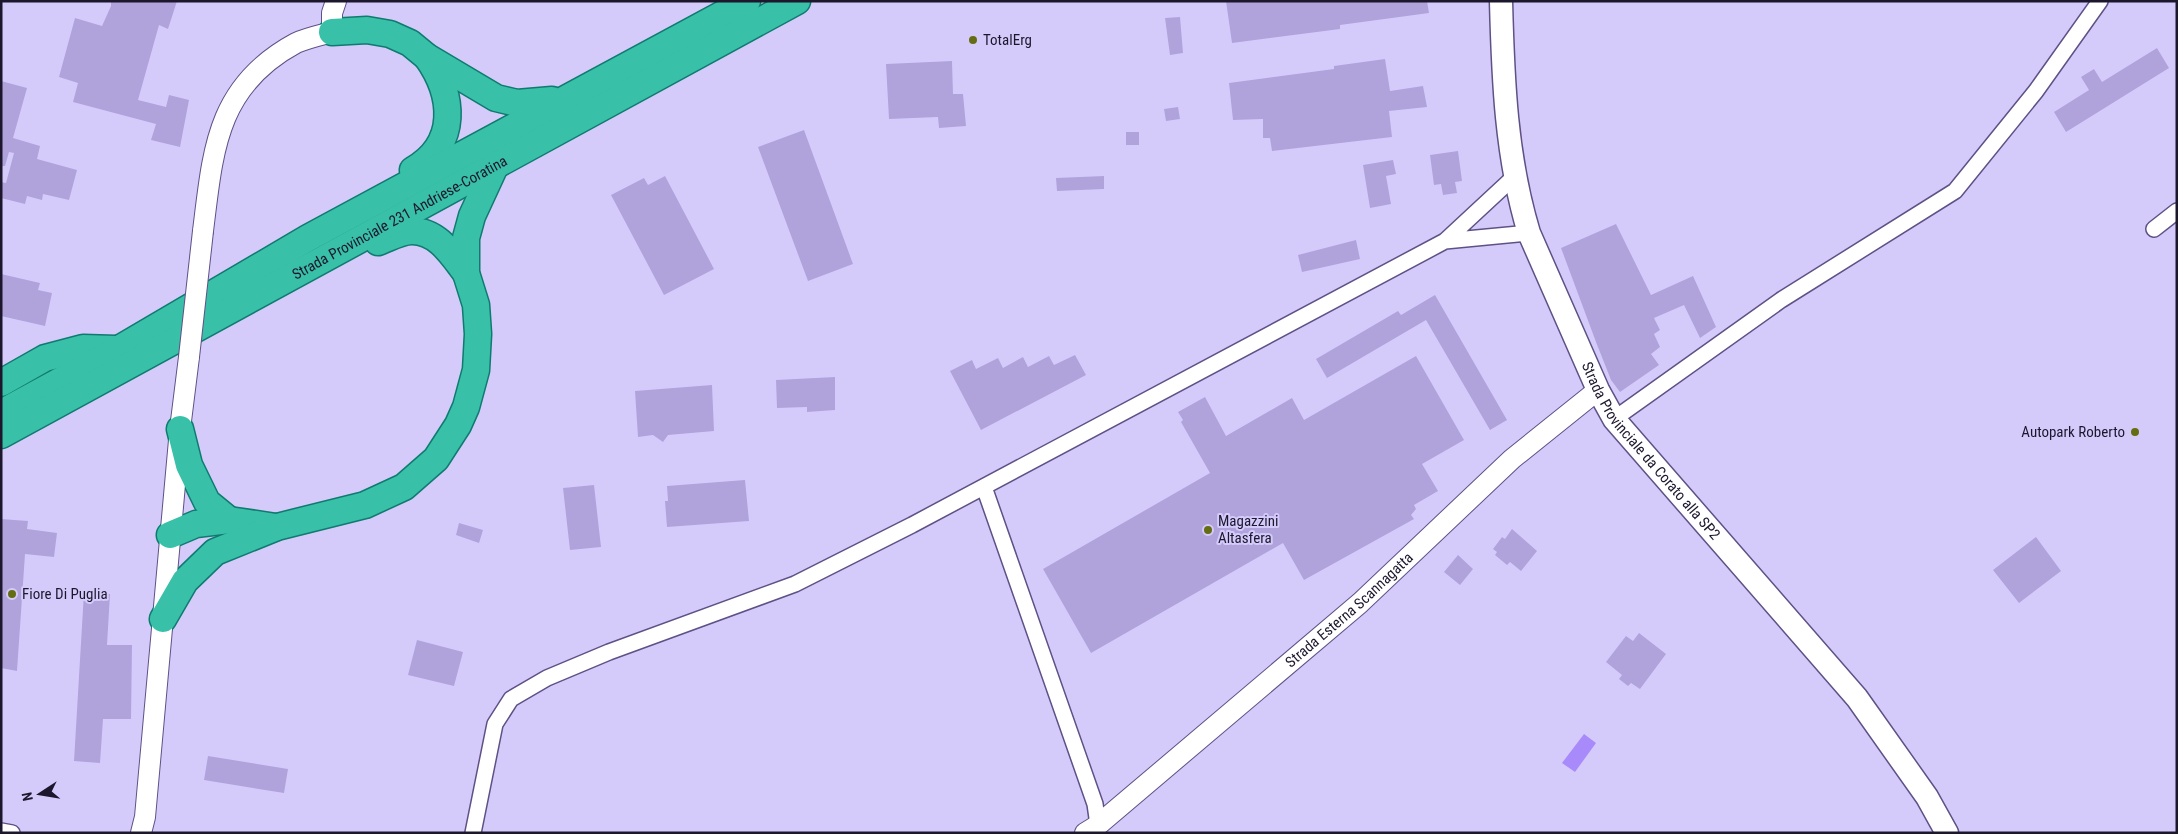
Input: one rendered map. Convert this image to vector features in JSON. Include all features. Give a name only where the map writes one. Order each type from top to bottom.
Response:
[{"type":"highway","name":"Strada Provinciale 231 Andriese-Coratina","points":[[1,412],[119,349],[308,238],[747,1]]},
{"type":"highway","name":"Strada Provinciale 231 Andriese-Coratina","points":[[1,435],[797,1]]},
{"type":"highway","points":[[332,32],[367,30],[390,34],[410,43],[427,57],[496,98],[517,103],[562,100]]},
{"type":"highway","points":[[308,238],[317,225],[418,167],[435,152],[444,134],[448,114],[446,93],[439,74],[427,57]]},
{"type":"highway","points":[[163,619],[185,581],[215,552],[277,527],[365,505],[404,487],[436,459],[458,425],[466,407],[476,370],[478,334],[476,305],[466,273],[466,238],[472,216],[496,164]]},
{"type":"highway","points":[[335,252],[349,254],[412,231],[425,233],[443,243],[466,273]]},
{"type":"highway","points":[[1,383],[45,358],[83,348],[119,349]]},
{"type":"highway","points":[[180,429],[189,465],[208,502],[229,520]]},
{"type":"highway","points":[[170,534],[196,524],[229,520],[277,527]]},
{"type":"highway","points":[[170,534],[193,546],[215,552]]},
{"type":"main road","name":"Strada Provinciale da Corato alla SP2","points":[[1501,1],[1504,95],[1515,176],[1529,233],[1598,390],[1614,418],[1857,698],[1928,796],[1946,833]]},
{"type":"street","points":[[140,833],[145,817],[180,429],[212,156],[223,118],[241,89],[264,65],[297,43],[332,32],[332,14],[336,1]]},
{"type":"street","points":[[1614,418],[1781,300],[1955,191],[2036,91],[2100,1]]},
{"type":"street","points":[[473,833],[494,724],[511,699],[547,678],[609,652],[795,584],[984,487],[1445,241],[1515,176]]},
{"type":"street","points":[[2154,229],[2177,211]]},
{"type":"street","points":[[1445,241],[1529,233]]},
{"type":"street","name":"Strada Esterna Scannagatta","points":[[1092,829],[1360,604],[1512,459],[1598,390]]},
{"type":"street","points":[[984,487],[1095,804],[1092,829]]},
{"type":"street","points":[[1,831],[12,833]]},
{"type":"shaded area","points":[[1584,734],[1596,743],[1575,772],[1562,763]]},
{"type":"building","points":[[111,1],[177,1],[168,29],[159,25],[138,100],[166,107],[169,95],[189,100],[180,147],[151,140],[156,124],[73,102],[78,83],[59,77],[75,18],[102,26],[111,6]]},
{"type":"building","points":[[1226,1],[1427,1],[1429,13],[1340,25],[1340,29],[1232,43]]},
{"type":"building","points":[[1180,17],[1183,53],[1170,55],[1165,18]]},
{"type":"building","points":[[2157,48],[2169,68],[2066,132],[2054,112],[2089,90],[2081,77],[2094,69],[2102,82]]},
{"type":"building","points":[[1385,59],[1390,91],[1423,86],[1427,107],[1389,111],[1392,137],[1272,151],[1270,138],[1263,138],[1263,119],[1233,120],[1229,83],[1334,69],[1334,66]]},
{"type":"building","points":[[952,61],[953,94],[963,94],[966,126],[939,128],[938,117],[889,119],[886,64]]},
{"type":"building","points":[[1,81],[27,88],[13,138],[40,146],[37,159],[77,170],[69,200],[43,194],[42,200],[27,196],[25,204],[1,198],[1,182],[6,183],[14,153],[9,152],[5,166],[1,166]]},
{"type":"building","points":[[1178,107],[1180,119],[1166,121],[1164,109]]},
{"type":"building","points":[[804,130],[853,264],[808,281],[758,147]]},
{"type":"building","points":[[1126,132],[1139,132],[1139,145],[1126,145]]},
{"type":"building","points":[[1458,151],[1462,181],[1455,182],[1457,193],[1443,195],[1441,184],[1434,185],[1430,155]]},
{"type":"building","points":[[1393,160],[1396,174],[1386,176],[1391,204],[1370,208],[1363,165]]},
{"type":"building","points":[[665,176],[714,269],[664,295],[611,195],[644,178],[648,185]]},
{"type":"building","points":[[1104,176],[1104,189],[1057,191],[1056,178]]},
{"type":"building","points":[[1616,224],[1651,295],[1693,276],[1716,327],[1700,338],[1684,305],[1654,318],[1660,330],[1654,334],[1660,347],[1651,354],[1659,365],[1620,392],[1611,380],[1561,248]]},
{"type":"building","points":[[1356,240],[1360,259],[1302,272],[1298,255]]},
{"type":"building","points":[[1,274],[40,283],[38,290],[52,293],[45,326],[1,316]]},
{"type":"building","points":[[1435,295],[1507,420],[1490,430],[1426,320],[1327,378],[1316,359],[1398,311],[1401,315]]},
{"type":"building","points":[[1075,355],[1086,375],[981,430],[950,371],[972,360],[976,369],[998,358],[1003,368],[1023,357],[1028,367],[1049,356],[1054,365]]},
{"type":"building","points":[[1416,356],[1464,440],[1422,464],[1438,491],[1414,505],[1416,509],[1411,515],[1414,519],[1304,580],[1283,543],[1091,653],[1043,569],[1210,473],[1181,422],[1183,420],[1178,412],[1205,397],[1226,436],[1292,398],[1304,420]]},
{"type":"building","points":[[835,377],[835,410],[807,412],[807,407],[777,408],[776,380]]},
{"type":"building","points":[[712,385],[714,431],[668,435],[663,442],[653,435],[638,437],[635,391]]},
{"type":"building","points":[[745,480],[749,521],[667,527],[665,501],[668,501],[667,486]]},
{"type":"building","points":[[594,485],[601,547],[570,550],[563,488]]},
{"type":"building","name":"Fiore Di Puglia","points":[[1,519],[28,521],[27,529],[57,533],[54,557],[25,554],[17,671],[1,668]]},
{"type":"building","points":[[459,523],[483,530],[479,543],[456,535]]},
{"type":"building","points":[[1512,529],[1537,551],[1521,571],[1510,562],[1507,565],[1495,555],[1497,552],[1493,549],[1502,537],[1505,539]]},
{"type":"building","points":[[2036,537],[2061,571],[2019,603],[1993,570]]},
{"type":"building","points":[[1458,555],[1473,569],[1460,585],[1444,572]]},
{"type":"building","points":[[84,592],[110,594],[107,645],[132,645],[131,719],[103,719],[100,763],[74,761]]},
{"type":"building","points":[[1639,633],[1666,654],[1640,689],[1631,683],[1628,686],[1619,679],[1622,675],[1606,662],[1626,636],[1633,641]]},
{"type":"building","points":[[417,640],[463,652],[454,686],[408,675]]},
{"type":"building","points":[[208,756],[288,769],[284,793],[204,780]]},
{"type":"place","name":"TotalErg","points":[[973,40]]},
{"type":"place","name":"Autopark Roberto","points":[[2135,432]]},
{"type":"place","name":"Magazzini Altasfera","points":[[1208,530]]},
{"type":"place","name":"Fiore Di Puglia","points":[[12,594]]}]
